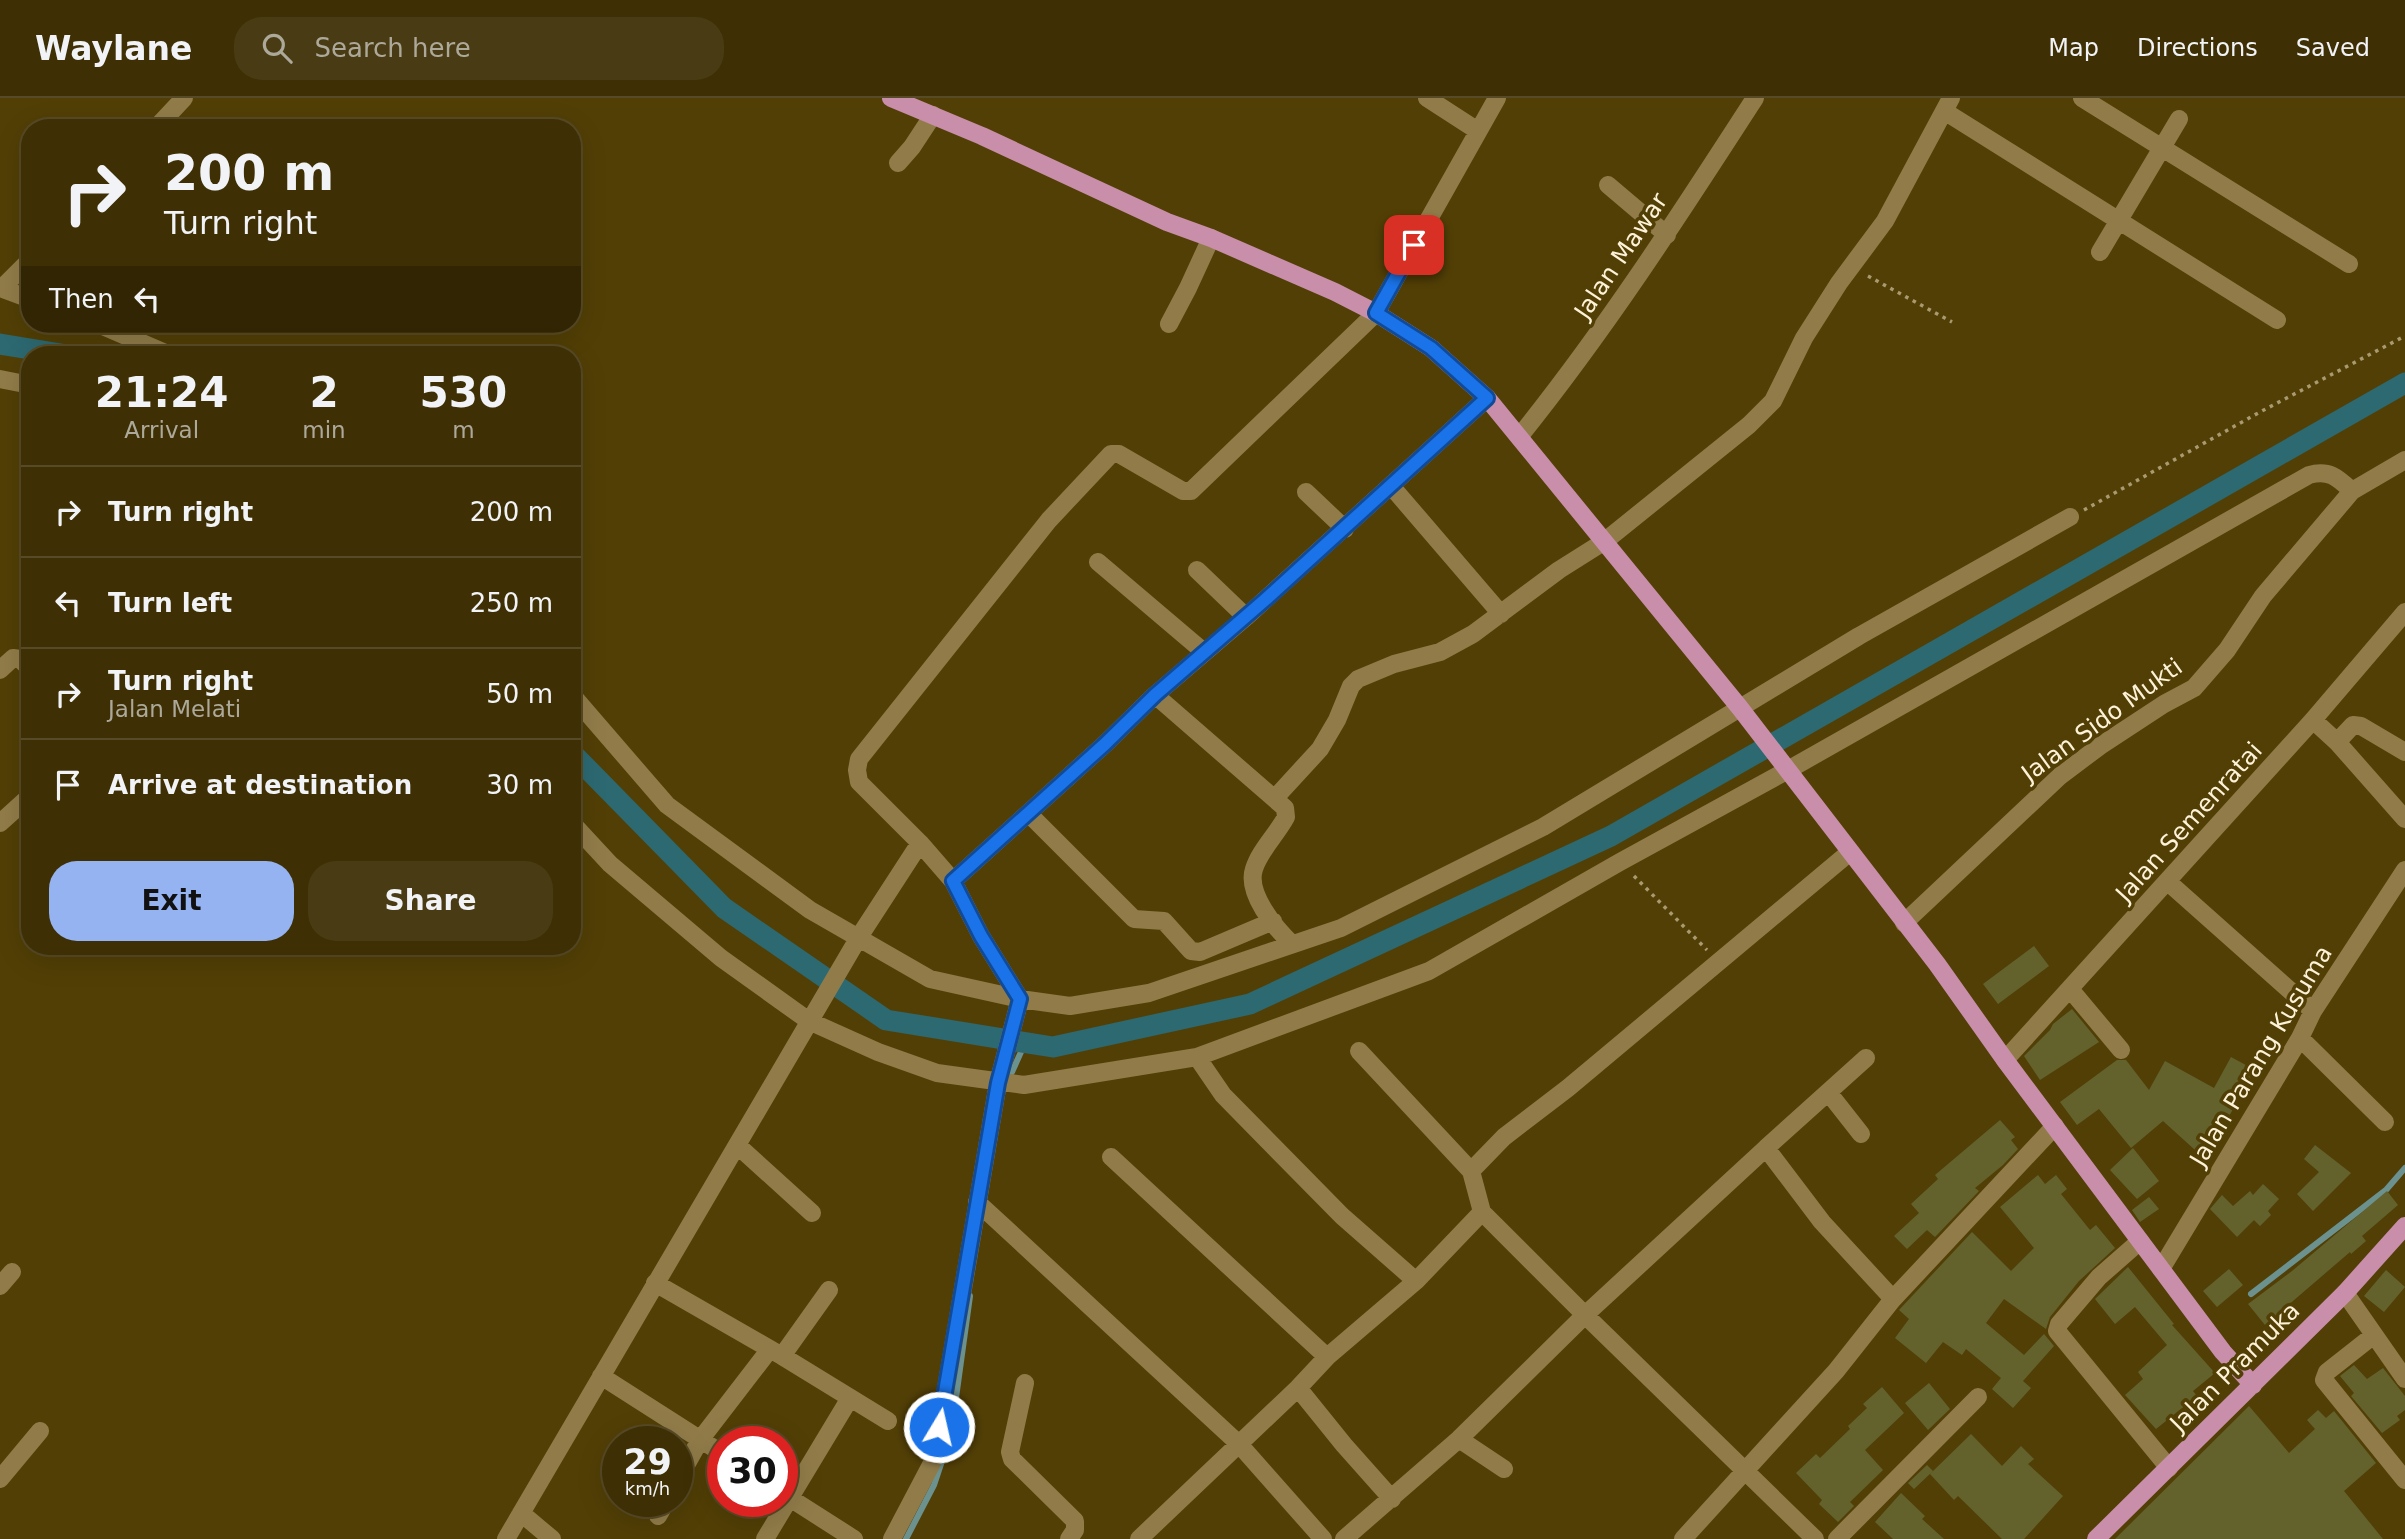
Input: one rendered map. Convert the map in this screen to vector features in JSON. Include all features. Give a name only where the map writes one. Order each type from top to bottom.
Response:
[{"type":"main road","points":[[891,98],[1167,222],[1211,238],[1335,292],[1376,313],[1431,348],[1487,398],[1743,712],[1904,922],[2161,1269],[2224,1352],[2253,1385]]},
{"type":"main road","name":"Jalan Pramuka","points":[[2105,1536],[2169,1468],[2345,1293],[2405,1226]]},
{"type":"street","points":[[164,119],[184,98]]},
{"type":"street","points":[[1427,98],[1478,131]]},
{"type":"street","points":[[892,1539],[932,1463],[936,1447],[999,1079],[1019,1002],[953,881],[920,842],[859,782],[859,760],[1049,520],[1111,454],[1116,453],[1184,491],[1191,491],[1376,313],[1497,98]]},
{"type":"street","name":"Jalan Mawar","points":[[1519,437],[1572,372],[1667,235],[1755,98]]},
{"type":"street","points":[[2082,98],[2349,264]]},
{"type":"street","points":[[1275,798],[1320,749],[1337,720],[1351,686],[1358,679],[1394,664],[1440,652],[1473,634],[1559,570],[1605,541],[1749,425],[1773,401],[1804,338],[1851,267],[1885,222],[1947,105],[2119,221],[2277,320]]},
{"type":"street","points":[[898,163],[933,115]]},
{"type":"street","points":[[2100,252],[2179,118]]},
{"type":"street","points":[[1608,185],[1667,235]]},
{"type":"street","points":[[1169,324],[1211,238]]},
{"type":"street","points":[[21,269],[1,288],[21,296]]},
{"type":"street","points":[[119,333],[149,346]]},
{"type":"street","points":[[0,379],[21,383]]},
{"type":"street","points":[[953,881],[1105,744],[1155,695],[1392,487],[1487,398]]},
{"type":"street","name":"Jalan Sido Mukti","points":[[1904,922],[2060,776],[2121,732],[2194,688],[2227,650],[2263,596],[2352,491],[2405,460]]},
{"type":"street","points":[[581,833],[610,864],[721,958],[811,1017],[878,1052],[937,1073],[999,1079],[1024,1085],[1197,1057],[1429,971],[2309,475],[2329,473],[2352,491]]},
{"type":"street","points":[[1392,487],[1501,614]]},
{"type":"street","points":[[1306,492],[1345,529]]},
{"type":"street","points":[[581,705],[667,804],[855,944],[930,979],[1019,1002],[1070,1006],[1149,993],[1341,928],[1543,827],[1743,712],[1859,636],[2070,517]]},
{"type":"street","points":[[1098,562],[1204,652]]},
{"type":"street","points":[[1196,570],[1246,617]]},
{"type":"street","name":"Jalan Semenratai","points":[[2005,1059],[2313,720],[2405,612]]},
{"type":"street","points":[[0,670],[13,658],[21,660]]},
{"type":"street","points":[[1155,695],[1285,808],[1286,817],[1254,869],[1253,883],[1258,901],[1292,944]]},
{"type":"street","points":[[2313,720],[2337,742],[2405,819]]},
{"type":"street","points":[[2337,742],[2353,725],[2361,726],[2405,752]]},
{"type":"street","points":[[0,823],[21,804]]},
{"type":"street","points":[[1028,814],[1134,919],[1164,921],[1191,951],[1200,952],[1273,921]]},
{"type":"street","points":[[506,1539],[811,1017],[920,842]]},
{"type":"street","points":[[1471,1171],[1504,1137],[1568,1088],[1850,852]]},
{"type":"street","name":"Jalan Parang Kusuma","points":[[2161,1269],[2300,1038],[2313,1011],[2405,870]]},
{"type":"street","points":[[2168,882],[2313,1011]]},
{"type":"street","points":[[2070,989],[2121,1050]]},
{"type":"street","points":[[2300,1038],[2385,1122]]},
{"type":"street","points":[[1359,1051],[1471,1171],[1482,1212],[1815,1539]]},
{"type":"street","points":[[1197,1057],[1223,1095],[1342,1216],[1416,1281]]},
{"type":"street","points":[[1344,1539],[1459,1439],[1585,1315],[1866,1058]]},
{"type":"street","points":[[1828,1092],[1861,1134]]},
{"type":"street","points":[[1683,1539],[1746,1473],[1836,1371],[1893,1299],[2055,1126]]},
{"type":"street","points":[[737,1145],[812,1213]]},
{"type":"street","points":[[1766,1148],[1822,1222],[1893,1299]]},
{"type":"street","points":[[1111,1157],[1327,1357]]},
{"type":"street","points":[[977,1202],[1239,1444],[1323,1539]]},
{"type":"street","points":[[1139,1539],[1298,1388],[1327,1357],[1416,1281],[1482,1212]]},
{"type":"street","points":[[2140,1241],[2099,1277],[2059,1324],[2057,1331],[2169,1468]]},
{"type":"street","points":[[0,1286],[12,1272]]},
{"type":"street","points":[[655,1283],[888,1422]]},
{"type":"street","points":[[693,1452],[700,1440],[829,1290]]},
{"type":"street","points":[[2345,1293],[2405,1378]]},
{"type":"street","points":[[2374,1335],[2327,1372],[2324,1380],[2405,1480]]},
{"type":"street","points":[[601,1376],[707,1444]]},
{"type":"street","points":[[1025,1383],[1010,1452],[1012,1459],[1075,1521],[1069,1539]]},
{"type":"street","points":[[1298,1388],[1392,1499]]},
{"type":"street","points":[[1837,1539],[1979,1397]]},
{"type":"street","points":[[798,1477],[850,1398]]},
{"type":"street","points":[[0,1479],[40,1432]]},
{"type":"street","points":[[1459,1439],[1504,1469]]},
{"type":"street","points":[[798,1503],[854,1539]]},
{"type":"street","points":[[521,1513],[552,1539]]},
{"type":"street","points":[[765,1539],[776,1517]]},
{"type":"path","points":[[1851,267],[1952,322]]},
{"type":"path","points":[[2070,517],[2405,336]]},
{"type":"path","points":[[1620,862],[1718,962]]},
{"type":"building","points":[[2034,946],[2049,966],[1998,1004],[1983,984]]},
{"type":"building","points":[[2072,1009],[2099,1042],[2040,1080],[2024,1056],[2053,1024]]},
{"type":"building","points":[[2231,1057],[2255,1070],[2205,1159],[2163,1121],[2131,1148],[2099,1109],[2077,1125],[2060,1102],[2117,1060],[2126,1060],[2149,1090],[2165,1061],[2214,1088]]},
{"type":"building","points":[[2000,1120],[2015,1137],[2011,1140],[2018,1149],[1975,1188],[1979,1191],[1935,1237],[1927,1230],[1907,1249],[1894,1236],[1919,1213],[1911,1204],[1938,1179],[1935,1175]]},
{"type":"building","points":[[2315,1145],[2351,1173],[2313,1211],[2297,1194],[2319,1172],[2304,1159]]},
{"type":"building","points":[[2133,1148],[2159,1181],[2137,1199],[2110,1170]]},
{"type":"building","points":[[2038,1175],[2045,1184],[2056,1175],[2067,1189],[2061,1194],[2090,1230],[2096,1225],[2115,1248],[2079,1281],[2050,1317],[2046,1329],[2004,1299],[1986,1323],[2024,1355],[2044,1334],[2054,1346],[2023,1381],[2031,1388],[2013,1408],[1992,1389],[2001,1378],[1966,1349],[1962,1355],[1943,1342],[1926,1363],[1895,1338],[1909,1319],[1899,1310],[1972,1232],[2011,1271],[2034,1248],[2000,1207]]},
{"type":"building","points":[[2263,1184],[2279,1199],[2268,1211],[2271,1215],[2260,1226],[2254,1220],[2237,1237],[2210,1209],[2222,1195],[2233,1206],[2250,1191],[2253,1195]]},
{"type":"building","points":[[2387,1191],[2398,1205],[2362,1236],[2366,1241],[2265,1325],[2248,1304],[2292,1271]]},
{"type":"building","points":[[2149,1197],[2159,1209],[2140,1222],[2132,1210]]},
{"type":"building","points":[[2128,1267],[2174,1324],[2172,1325],[2215,1373],[2193,1391],[2197,1396],[2156,1429],[2125,1395],[2143,1379],[2138,1372],[2167,1345],[2135,1307],[2115,1324],[2095,1299]]},
{"type":"building","points":[[2229,1269],[2243,1285],[2217,1307],[2203,1291]]},
{"type":"building","points":[[2386,1270],[2405,1287],[2384,1312],[2364,1296]]},
{"type":"building","points":[[2354,1365],[2367,1379],[2383,1368],[2405,1396],[2405,1410],[2397,1416],[2400,1420],[2382,1433],[2351,1396],[2354,1393],[2340,1376]]},
{"type":"building","points":[[1929,1383],[1950,1409],[1928,1430],[1905,1403]]},
{"type":"building","points":[[1882,1387],[1904,1413],[1865,1450],[1883,1470],[1850,1502],[1854,1506],[1838,1522],[1819,1504],[1822,1500],[1796,1473],[1816,1454],[1820,1458],[1850,1429],[1848,1426],[1867,1408],[1863,1404]]},
{"type":"building","points":[[2249,1406],[2289,1453],[2315,1429],[2307,1420],[2318,1410],[2326,1418],[2334,1411],[2376,1463],[2344,1491],[2383,1539],[2115,1539]]},
{"type":"building","points":[[1971,1434],[2002,1466],[2021,1446],[2034,1459],[2028,1464],[2063,1496],[2024,1539],[2002,1539],[1958,1496],[1954,1500],[1930,1474]]},
{"type":"building","points":[[1927,1465],[1933,1471],[1914,1489],[1908,1483]]},
{"type":"building","points":[[1901,1493],[1925,1516],[1922,1519],[1944,1539],[1893,1539],[1875,1522]]},
{"type":"waterway","points":[[0,344],[21,347]]},
{"type":"waterway","points":[[581,762],[724,908],[886,1020],[1053,1047],[1250,1004],[1611,836],[2405,383]]},
{"type":"waterway","points":[[1012,1072],[1025,1043]]},
{"type":"waterway","points":[[2251,1294],[2386,1190],[2405,1168]]},
{"type":"waterway","points":[[906,1539],[934,1485],[951,1434],[970,1296]]},
{"type":"route","points":[[939,1427],[998,1083],[1020,999],[981,936],[953,881],[1105,744],[1155,695],[1392,487],[1487,398],[1431,348],[1376,313],[1414,245]]}]
